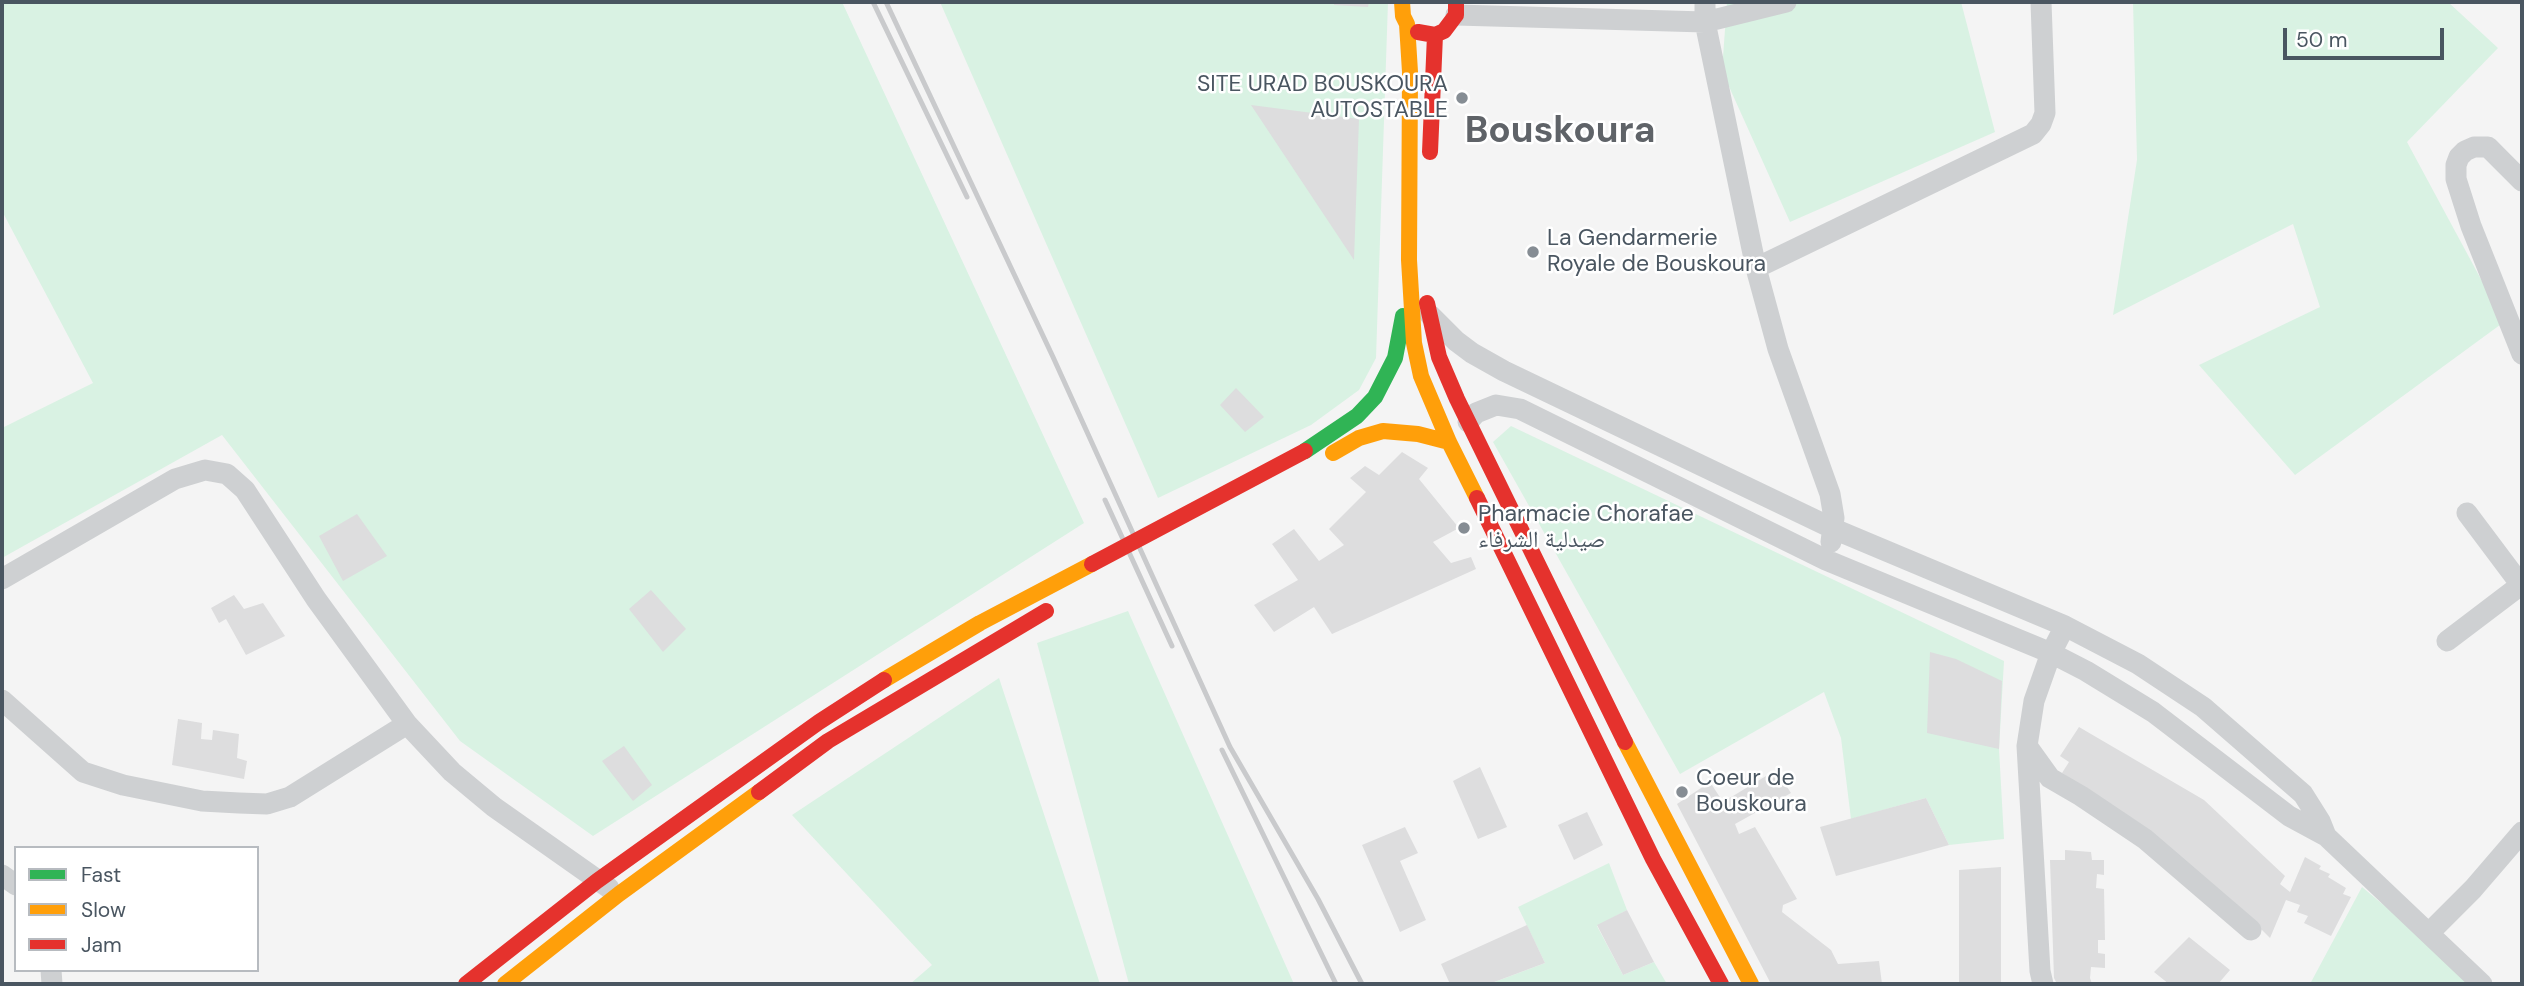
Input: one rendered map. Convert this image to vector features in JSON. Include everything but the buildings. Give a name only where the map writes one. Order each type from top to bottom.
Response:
[{"type":"main road","points":[[1402,2],[1403,16],[1407,23],[1419,33],[1434,35],[1451,24],[1456,9]]},
{"type":"main road","points":[[1407,23],[1410,84],[1411,313],[1417,360],[1427,394],[1653,859],[1721,984]]},
{"type":"main road","points":[[1429,173],[1434,35]]},
{"type":"main road","points":[[1308,458],[1357,416],[1382,385],[1395,358],[1399,341],[1409,260]]},
{"type":"main road","points":[[1425,270],[1428,313],[1439,357],[1468,422],[1599,691],[1751,984]]},
{"type":"main road","points":[[466,984],[597,881],[751,769],[892,675],[980,623],[1092,564],[1308,458],[1383,431],[1418,433],[1449,442]]},
{"type":"main road","points":[[505,984],[619,894],[828,741],[877,709],[1055,606]]},
{"type":"street","points":[[1456,9],[1705,12],[1786,2]]},
{"type":"street","points":[[1756,268],[2033,134],[2045,113],[2041,2]]},
{"type":"street","points":[[1705,12],[1756,268],[1778,349],[1830,494],[1834,529],[1826,561]]},
{"type":"street","points":[[2522,181],[2488,147],[2471,148],[2459,158],[2456,165],[2456,179],[2470,226],[2522,354]]},
{"type":"street","points":[[1428,313],[1456,341],[1504,371],[1834,529],[2064,626],[2138,664],[2203,707],[2303,793],[2326,836]]},
{"type":"street","points":[[1496,405],[1504,371]]},
{"type":"street","points":[[1468,422],[1486,408],[1496,405],[1520,409],[1826,561],[2051,653],[2086,671],[2153,712],[2289,816],[2326,836],[2482,984]]},
{"type":"street","points":[[2,579],[175,479],[205,470],[227,474],[245,490],[316,598],[407,724],[452,772],[494,807],[619,894]]},
{"type":"street","points":[[2447,641],[2521,584],[2468,513]]},
{"type":"street","points":[[2043,984],[2040,971],[2027,746],[2034,701],[2064,626]]},
{"type":"street","points":[[2,700],[83,772],[123,786],[215,802],[267,804],[290,797],[407,724]]},
{"type":"street","points":[[2027,746],[2050,778],[2145,839],[2250,930]]},
{"type":"street","points":[[2429,933],[2473,889],[2522,832]]},
{"type":"green space","points":[[2,2],[842,2],[1084,523],[593,836],[460,741],[222,435],[2,558],[2,428],[93,383],[2,211]]},
{"type":"green space","points":[[940,2],[1388,2],[1376,358],[1359,390],[1311,425],[1158,498]]},
{"type":"green space","points":[[1727,2],[1961,2],[1995,132],[1790,222],[1722,71]]},
{"type":"green space","points":[[2133,2],[2448,2],[2498,48],[2407,142],[2504,322],[2295,475],[2199,365],[2320,307],[2293,224],[2113,315],[2137,160]]},
{"type":"green space","points":[[1511,426],[2004,661],[1999,749],[2004,839],[1949,845],[1926,798],[1851,819],[1841,738],[1824,692],[1680,774],[1493,442]]},
{"type":"green space","points":[[1128,611],[1294,984],[1129,984],[1037,643]]},
{"type":"green space","points":[[999,678],[1100,984],[910,984],[932,965],[792,815]]},
{"type":"green space","points":[[1609,863],[1627,910],[1597,926],[1623,975],[1654,962],[1667,984],[1489,984],[1545,963],[1518,907]]},
{"type":"green space","points":[[2362,887],[2478,984],[2310,984]]},
{"type":"railway","points":[[873,2],[967,197]]},
{"type":"railway","points":[[886,2],[1053,357],[1230,747],[1318,899],[1362,984]]},
{"type":"railway","points":[[1105,500],[1172,646]]},
{"type":"railway","points":[[1222,750],[1336,984]]},
{"type":"traffic: fast","points":[[1305,451],[1357,416],[1375,397],[1395,358],[1403,316]]},
{"type":"traffic: slow","points":[[1402,2],[1403,16],[1407,24],[1410,72],[1409,260],[1414,343],[1421,376],[1477,498]]},
{"type":"traffic: slow","points":[[1333,453],[1359,438],[1383,431],[1418,434],[1449,442]]},
{"type":"traffic: slow","points":[[884,680],[980,623],[1092,564]]},
{"type":"traffic: slow","points":[[1625,742],[1751,984]]},
{"type":"traffic: slow","points":[[505,984],[619,894],[759,792]]},
{"type":"traffic: jam","points":[[1418,32],[1435,35],[1444,31],[1456,15],[1456,2]]},
{"type":"traffic: jam","points":[[1430,152],[1435,35]]},
{"type":"traffic: jam","points":[[1427,303],[1439,357],[1457,399],[1625,742]]},
{"type":"traffic: jam","points":[[1092,564],[1305,451]]},
{"type":"traffic: jam","points":[[1477,498],[1653,859],[1721,984]]},
{"type":"traffic: jam","points":[[759,792],[828,741],[1046,611]]},
{"type":"traffic: jam","points":[[466,984],[597,881],[819,722],[884,680]]},
{"type":"place","name":"SITE URAD BOUSKOURA AUTOSTABLE","points":[[1462,98]]},
{"type":"place","name":"La Gendarmerie Royale de Bouskoura","points":[[1533,252]]},
{"type":"place","name":"Pharmacie Chorafae صيدلية الشرفاء","points":[[1464,528]]},
{"type":"place","name":"Coeur de Bouskoura","points":[[1682,792]]},
{"type":"district","name":"Bouskoura","points":[[1560,132]]}]
